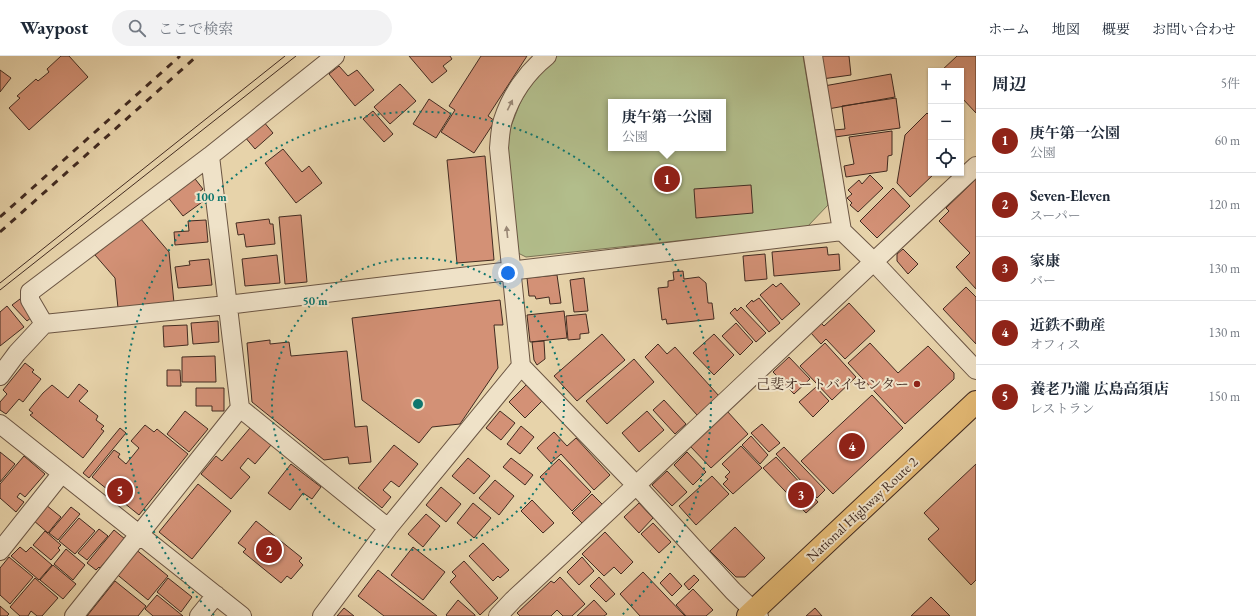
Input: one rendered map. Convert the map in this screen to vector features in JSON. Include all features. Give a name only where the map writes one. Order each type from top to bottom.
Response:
[{"type":"highway","name":"National Highway Route 2","points":[[754,614],[976,402]]},
{"type":"street","points":[[44,324],[30,300],[30,292],[210,156],[335,56]]},
{"type":"street","points":[[547,56],[537,64],[523,81],[510,104],[502,121],[499,148],[521,366],[637,486],[754,614]]},
{"type":"street","points":[[813,56],[842,231],[873,261],[976,370]]},
{"type":"street","points":[[210,156],[240,408],[388,528]]},
{"type":"street","points":[[498,616],[519,594],[637,486],[873,261],[976,166]]},
{"type":"street","points":[[0,376],[17,353],[44,324],[227,305],[842,231]]},
{"type":"street","points":[[322,616],[388,528],[521,366]]},
{"type":"street","points":[[74,616],[240,408]]},
{"type":"street","points":[[0,424],[242,616]]},
{"type":"street","points":[[0,550],[62,473]]},
{"type":"street","points":[[199,616],[216,595]]},
{"type":"green space","points":[[557,56],[803,56],[828,205],[807,227],[526,257],[518,253],[507,153],[510,129],[520,103],[532,82]]},
{"type":"building","points":[[61,56],[69,56],[88,77],[29,130],[9,108],[20,98],[17,96],[36,79],[38,81],[49,72],[47,69]]},
{"type":"building","points":[[409,56],[450,56],[452,59],[443,66],[447,71],[432,83]]},
{"type":"building","points":[[481,56],[527,56],[488,116],[495,121],[474,153],[441,132],[455,110],[449,106]]},
{"type":"building","points":[[849,56],[851,75],[822,79],[819,57]]},
{"type":"building","points":[[957,56],[976,56],[976,113],[964,100],[964,68],[944,68]]},
{"type":"building","points":[[339,66],[348,76],[357,70],[374,90],[355,106],[329,74]]},
{"type":"building","points":[[0,70],[11,78],[0,92]]},
{"type":"building","points":[[891,74],[895,97],[828,109],[824,86]]},
{"type":"building","points":[[400,84],[416,101],[390,124],[374,107]]},
{"type":"building","points":[[896,98],[900,128],[835,137],[834,130],[845,129],[842,106]]},
{"type":"building","points":[[429,99],[451,114],[436,138],[413,124]]},
{"type":"building","points":[[373,111],[393,134],[384,142],[363,119]]},
{"type":"building","points":[[927,113],[928,114],[928,176],[932,176],[910,197],[897,183],[905,135]]},
{"type":"building","points":[[263,121],[273,133],[255,149],[244,136]]},
{"type":"building","points":[[892,131],[892,155],[888,156],[887,171],[846,177],[844,166],[854,164],[849,137]]},
{"type":"building","points":[[283,149],[302,172],[309,166],[322,183],[296,203],[265,163]]},
{"type":"building","points":[[485,156],[494,260],[457,263],[447,160]]},
{"type":"building","points":[[192,175],[203,189],[199,192],[205,200],[183,216],[166,195]]},
{"type":"building","points":[[870,175],[883,188],[858,212],[850,205],[852,203],[847,198],[852,194],[848,190],[859,180],[862,184]]},
{"type":"building","points":[[976,179],[976,289],[956,267],[970,253],[939,221],[949,211],[946,208]]},
{"type":"building","points":[[751,185],[753,213],[696,218],[694,189]]},
{"type":"building","points":[[893,188],[910,206],[877,238],[860,221]]},
{"type":"building","points":[[301,215],[307,282],[285,284],[279,217]]},
{"type":"building","points":[[140,218],[169,252],[174,303],[118,308],[115,278],[95,255]]},
{"type":"building","points":[[269,219],[270,224],[273,224],[275,244],[246,247],[244,234],[238,235],[236,223]]},
{"type":"building","points":[[206,220],[208,242],[175,245],[174,232],[189,231],[188,221]]},
{"type":"building","points":[[827,247],[828,255],[839,254],[840,270],[774,276],[772,252]]},
{"type":"building","points":[[903,249],[918,264],[908,274],[897,261],[897,254]]},
{"type":"building","points":[[765,254],[767,279],[745,281],[743,256]]},
{"type":"building","points":[[277,255],[280,283],[245,286],[242,259]]},
{"type":"building","points":[[209,259],[212,285],[178,288],[175,267],[190,265],[189,261]]},
{"type":"building","points":[[683,271],[684,279],[699,277],[706,283],[708,303],[712,303],[714,319],[667,324],[666,319],[662,320],[658,288],[668,287],[668,281],[674,280],[673,272]]},
{"type":"building","points":[[557,275],[561,303],[550,304],[549,297],[536,299],[535,296],[529,296],[527,278]]},
{"type":"building","points":[[584,278],[588,311],[574,312],[570,280]]},
{"type":"building","points":[[781,283],[800,304],[782,320],[760,295],[773,284],[776,287]]},
{"type":"building","points":[[966,287],[976,297],[976,344],[943,309]]},
{"type":"building","points":[[759,298],[780,323],[769,332],[746,306],[752,300],[753,302]]},
{"type":"building","points":[[20,299],[32,317],[27,321],[12,305]]},
{"type":"building","points":[[500,300],[503,325],[494,325],[498,368],[460,424],[432,427],[419,443],[362,400],[352,318]]},
{"type":"building","points":[[849,303],[875,331],[845,359],[826,339],[821,344],[811,333],[821,323],[824,326]]},
{"type":"building","points":[[7,306],[24,327],[0,346],[0,312]]},
{"type":"building","points":[[741,307],[766,333],[756,342],[730,313],[735,308],[737,311]]},
{"type":"building","points":[[564,311],[567,338],[530,342],[527,315]]},
{"type":"building","points":[[586,314],[589,333],[580,334],[580,339],[568,340],[566,316]]},
{"type":"building","points":[[218,321],[219,342],[193,344],[191,323]]},
{"type":"building","points":[[736,323],[753,342],[740,355],[722,336]]},
{"type":"building","points":[[187,325],[188,345],[164,347],[163,326]]},
{"type":"building","points":[[602,334],[625,360],[577,401],[554,376]]},
{"type":"building","points":[[714,334],[734,355],[714,375],[693,353]]},
{"type":"building","points":[[270,340],[270,344],[289,342],[291,356],[347,351],[355,427],[367,426],[371,462],[349,464],[348,457],[324,460],[252,402],[247,343]]},
{"type":"building","points":[[544,341],[545,359],[537,365],[534,360],[532,342]]},
{"type":"building","points":[[825,343],[856,377],[832,400],[800,366]]},
{"type":"building","points":[[870,343],[898,373],[928,346],[954,373],[954,379],[905,424],[848,363]]},
{"type":"building","points":[[658,344],[667,354],[675,347],[719,396],[697,415],[645,357]]},
{"type":"building","points":[[215,356],[216,382],[182,382],[182,357]]},
{"type":"building","points":[[789,357],[810,379],[794,394],[773,372]]},
{"type":"building","points":[[634,359],[654,382],[607,424],[586,401]]},
{"type":"building","points":[[25,363],[34,370],[32,372],[41,379],[23,402],[19,399],[6,414],[0,410],[0,402],[7,394],[3,390]]},
{"type":"building","points":[[167,370],[180,370],[181,386],[167,386]]},
{"type":"building","points":[[79,384],[88,391],[79,401],[98,416],[96,420],[104,426],[101,429],[104,431],[83,458],[30,415],[33,413],[29,410],[43,393],[52,385],[68,398]]},
{"type":"building","points":[[526,385],[542,401],[525,418],[509,402]]},
{"type":"building","points":[[816,387],[829,401],[813,417],[799,402]]},
{"type":"building","points":[[196,388],[224,388],[224,411],[212,411],[212,406],[196,406]]},
{"type":"building","points":[[872,395],[903,428],[833,494],[801,461]]},
{"type":"building","points":[[664,400],[686,424],[675,434],[653,410]]},
{"type":"building","points":[[185,411],[208,429],[189,452],[167,434]]},
{"type":"building","points":[[500,411],[515,423],[501,440],[486,428]]},
{"type":"building","points":[[647,411],[664,430],[639,452],[622,433]]},
{"type":"building","points":[[727,411],[748,434],[711,468],[690,446]]},
{"type":"building","points":[[762,424],[780,443],[769,452],[751,433]]},
{"type":"building","points":[[145,425],[154,432],[157,429],[188,454],[139,515],[92,477],[114,450],[120,454],[118,457],[126,464],[139,448],[131,441]]},
{"type":"building","points":[[521,426],[534,437],[520,454],[507,444]]},
{"type":"building","points":[[120,428],[126,433],[89,478],[83,473]]},
{"type":"building","points":[[250,428],[271,445],[255,464],[248,458],[240,468],[250,477],[231,499],[201,474],[216,456],[222,461]]},
{"type":"building","points":[[554,432],[567,446],[576,438],[610,475],[594,490],[561,454],[551,463],[537,448]]},
{"type":"building","points":[[751,436],[768,455],[760,464],[742,445]]},
{"type":"building","points":[[394,445],[418,464],[399,487],[391,481],[383,490],[391,497],[382,508],[358,488]]},
{"type":"building","points":[[741,446],[762,468],[733,494],[723,484],[728,479],[725,477],[730,472],[722,464]]},
{"type":"building","points":[[784,447],[825,490],[817,498],[776,454]]},
{"type":"building","points":[[0,452],[15,464],[0,482]]},
{"type":"building","points":[[687,452],[706,472],[693,485],[674,465]]},
{"type":"building","points":[[24,456],[45,474],[25,497],[20,493],[17,497],[24,502],[16,512],[0,498],[0,484]]},
{"type":"building","points":[[776,457],[818,502],[806,513],[763,468]]},
{"type":"building","points":[[468,458],[490,476],[474,494],[452,476]]},
{"type":"building","points":[[511,458],[533,475],[525,485],[503,467]]},
{"type":"building","points":[[559,459],[591,492],[572,511],[540,477]]},
{"type":"building","points":[[291,464],[321,487],[312,499],[303,493],[290,510],[268,493]]},
{"type":"building","points":[[976,464],[976,580],[971,585],[928,539],[939,529],[924,513]]},
{"type":"building","points":[[667,471],[687,492],[672,506],[652,485]]},
{"type":"building","points":[[712,476],[729,494],[696,525],[679,506]]},
{"type":"building","points":[[495,480],[514,496],[499,515],[479,498]]},
{"type":"building","points":[[198,484],[231,511],[192,559],[159,532]]},
{"type":"building","points":[[441,487],[461,504],[446,522],[426,505]]},
{"type":"building","points":[[592,494],[603,505],[583,524],[572,513]]},
{"type":"building","points":[[532,500],[554,523],[543,533],[521,511]]},
{"type":"building","points":[[473,503],[491,518],[474,538],[457,523]]},
{"type":"building","points":[[639,503],[653,518],[639,533],[624,517]]},
{"type":"building","points":[[46,505],[61,517],[48,533],[33,520]]},
{"type":"building","points":[[71,507],[80,514],[58,540],[49,533]]},
{"type":"building","points":[[426,514],[440,526],[423,547],[408,534]]},
{"type":"building","points":[[79,518],[95,531],[75,554],[59,541]]},
{"type":"building","points":[[256,521],[302,558],[299,561],[303,565],[291,579],[287,576],[281,583],[243,552],[246,549],[238,543]]},
{"type":"building","points":[[653,523],[671,542],[659,553],[641,534]]},
{"type":"building","points":[[735,527],[765,558],[745,577],[736,577],[710,551]]},
{"type":"building","points":[[99,529],[108,536],[87,560],[78,553]]},
{"type":"building","points":[[114,530],[125,539],[100,568],[99,567],[96,570],[87,563]]},
{"type":"building","points":[[45,531],[61,545],[58,548],[60,550],[51,560],[33,545]]},
{"type":"building","points":[[605,532],[633,562],[621,574],[614,567],[604,576],[582,554]]},
{"type":"building","points":[[483,543],[509,570],[500,578],[498,576],[493,581],[469,556]]},
{"type":"building","points":[[20,547],[26,552],[31,547],[52,565],[39,580],[11,556]]},
{"type":"building","points":[[413,547],[445,572],[423,600],[391,575]]},
{"type":"building","points":[[134,548],[168,576],[148,600],[114,572]]},
{"type":"building","points":[[66,549],[85,565],[73,580],[54,564]]},
{"type":"building","points":[[9,557],[33,577],[10,604],[0,595],[0,568]]},
{"type":"building","points":[[582,557],[594,571],[579,585],[567,572]]},
{"type":"building","points":[[464,561],[498,598],[480,615],[450,582],[456,576],[452,572]]},
{"type":"building","points":[[53,565],[76,584],[63,599],[40,580]]},
{"type":"building","points":[[378,570],[437,616],[384,616],[358,596]]},
{"type":"building","points":[[643,572],[685,616],[640,616],[620,594]]},
{"type":"building","points":[[670,573],[682,586],[672,596],[660,583]]},
{"type":"building","points":[[694,575],[699,580],[689,590],[684,584]]},
{"type":"building","points":[[560,577],[585,604],[572,616],[563,616],[557,610],[551,616],[520,616],[517,613],[551,581],[554,583]]},
{"type":"building","points":[[599,577],[615,594],[606,602],[590,586]]},
{"type":"building","points":[[35,578],[58,598],[42,616],[37,616],[31,611],[28,616],[20,616],[10,607]]},
{"type":"building","points":[[168,578],[192,597],[181,612],[157,592]]},
{"type":"building","points":[[115,581],[146,606],[138,616],[87,616]]},
{"type":"building","points":[[693,589],[713,610],[706,616],[686,616],[676,605]]},
{"type":"building","points":[[157,595],[183,616],[153,616],[145,609]]},
{"type":"building","points":[[931,597],[950,616],[911,616]]},
{"type":"building","points":[[458,600],[475,616],[447,616],[446,615]]},
{"type":"building","points":[[594,600],[607,614],[604,616],[577,616]]},
{"type":"building","points":[[0,606],[9,614],[7,616],[0,616]]},
{"type":"building","points":[[344,608],[354,616],[337,616]]},
{"type":"building","points":[[815,608],[822,616],[806,616]]},
{"type":"tram line","points":[[0,283],[285,56]]},
{"type":"tram line","points":[[0,290],[296,56]]},
{"type":"railway","points":[[0,217],[180,56]]},
{"type":"railway","points":[[0,232],[197,56]]},
{"type":"place","name":"庚午第一公園","points":[[667,179]]},
{"type":"place","name":"己斐オートバイセンター","points":[[917,384]]},
{"type":"place","name":"近鉄不動産","points":[[852,446]]},
{"type":"place","name":"養老乃瀧 広島高須店","points":[[120,491]]},
{"type":"place","name":"家康","points":[[801,495]]},
{"type":"place","name":"Seven-Eleven","points":[[269,550]]}]
